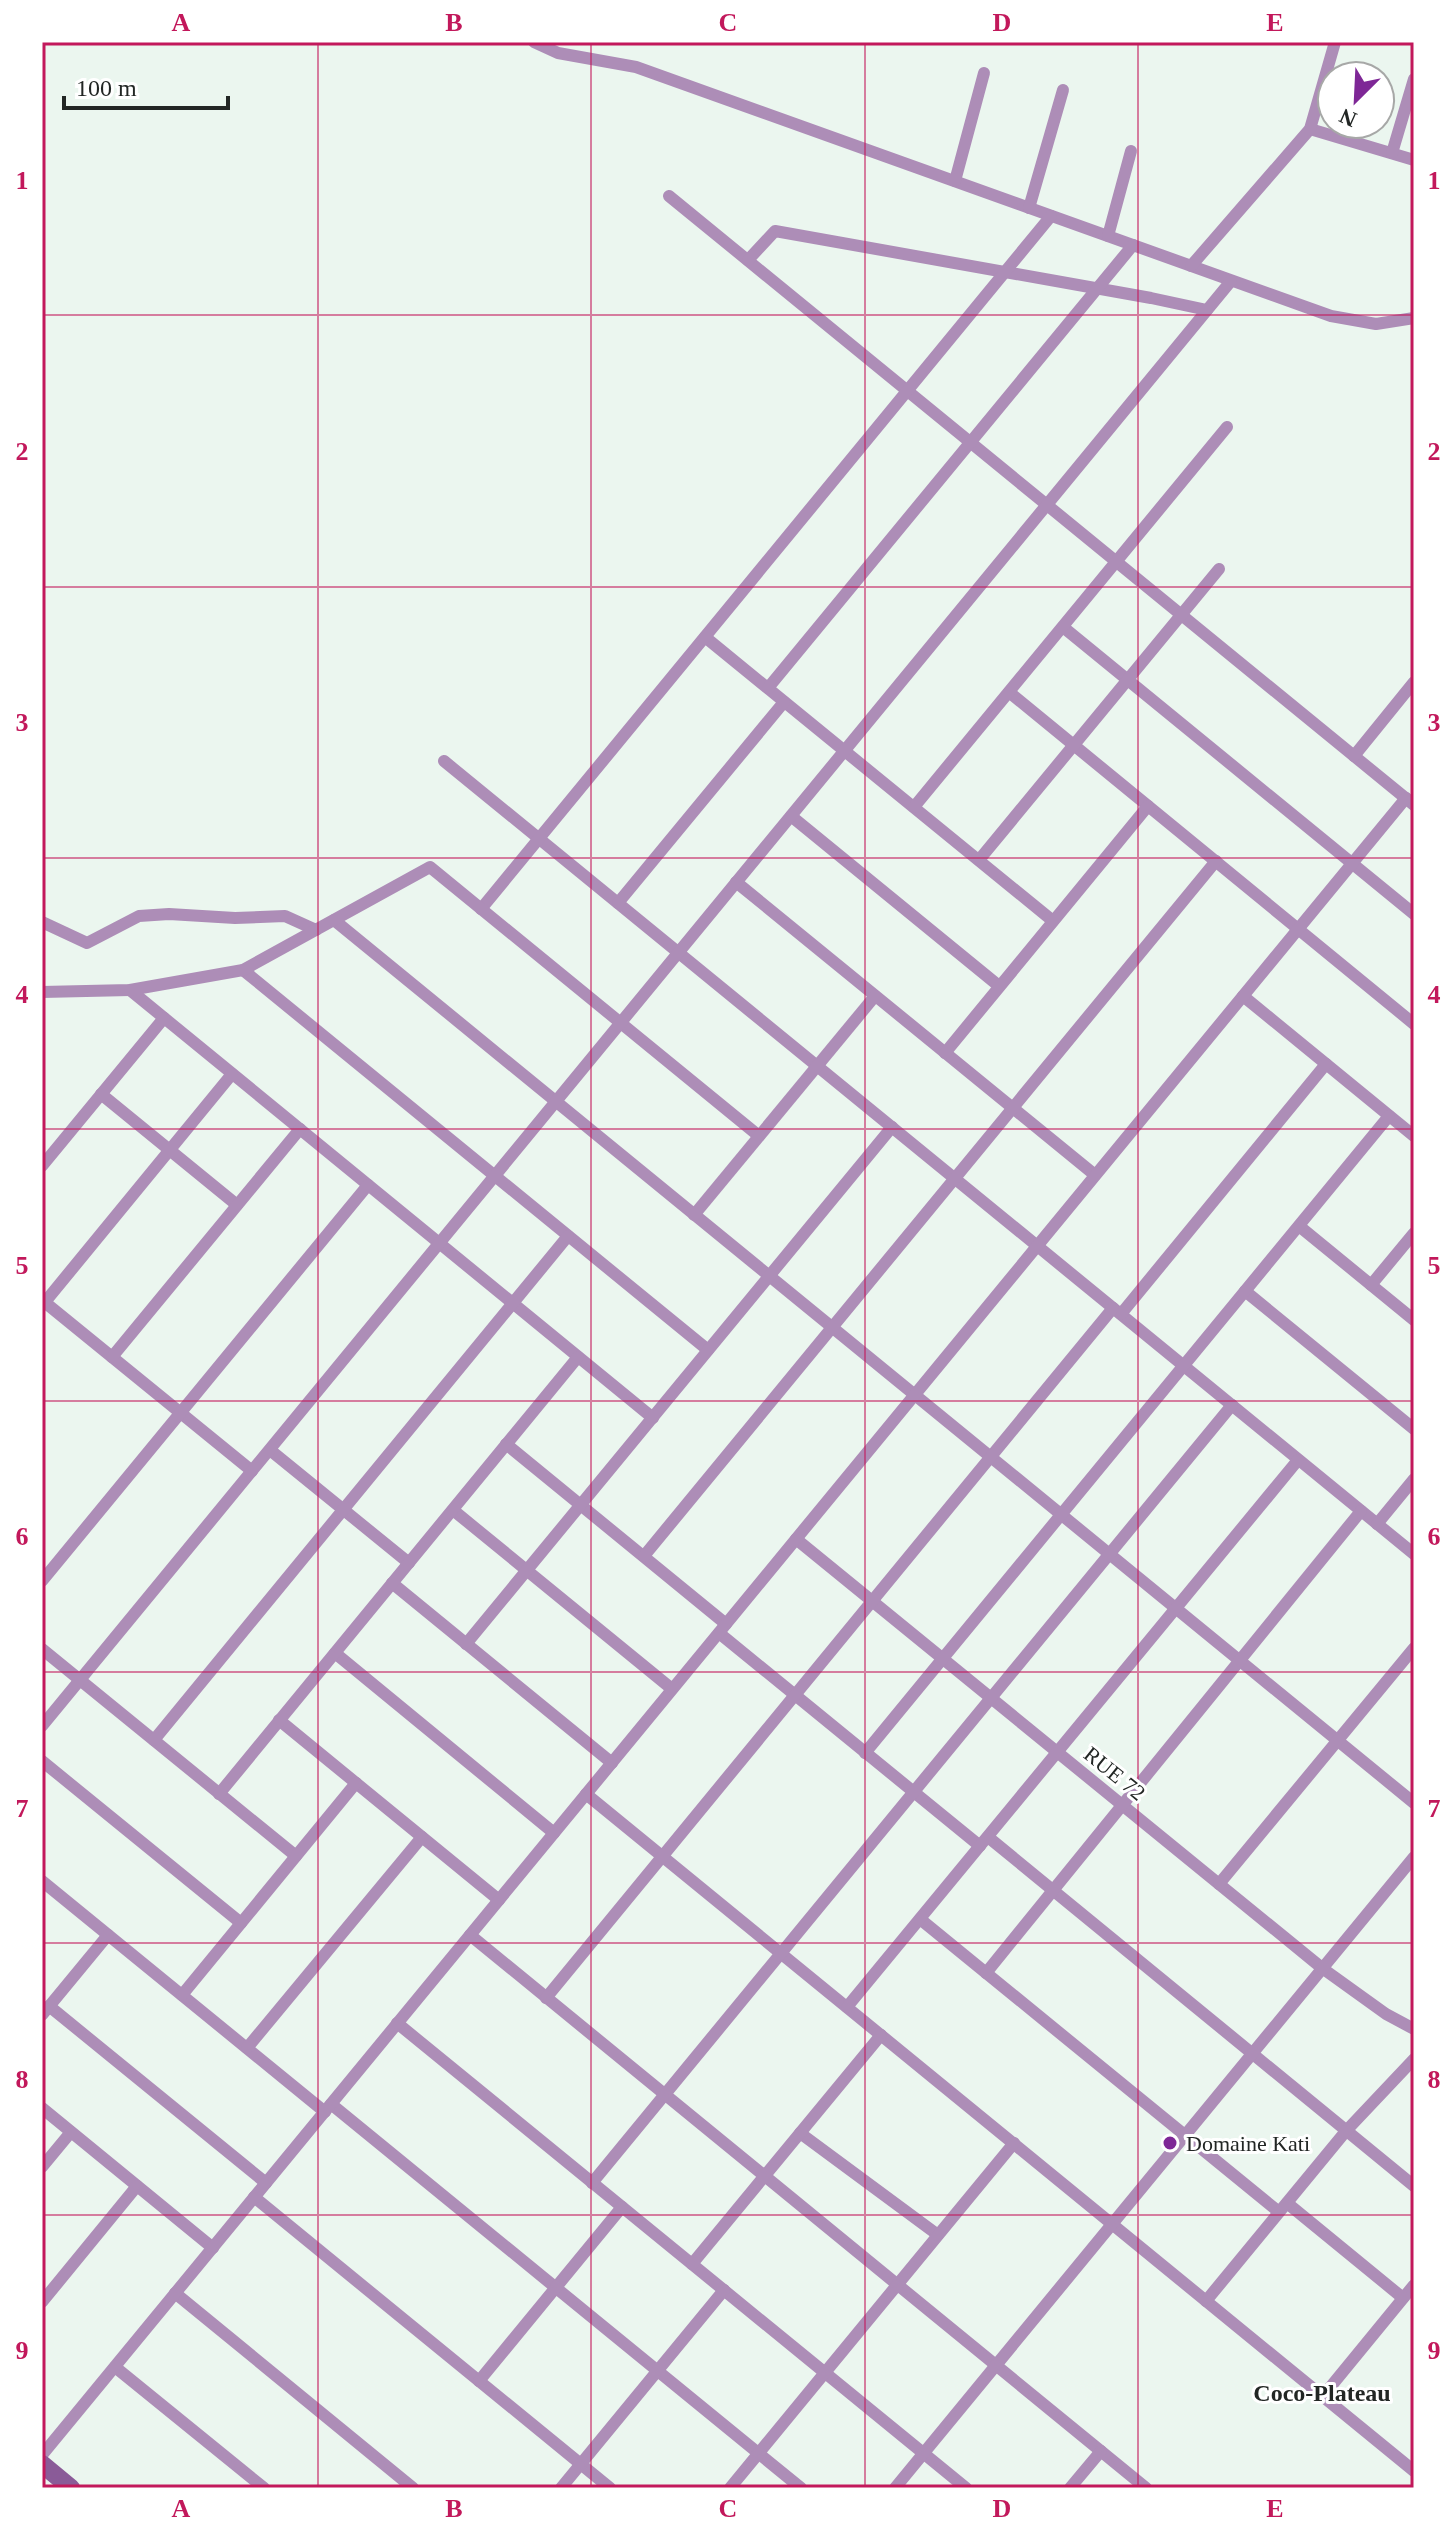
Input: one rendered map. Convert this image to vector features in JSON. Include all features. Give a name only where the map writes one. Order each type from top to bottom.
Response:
[{"type":"main road","points":[[42,2464],[71,2488]]},
{"type":"street","points":[[534,42],[558,53],[636,67],[1331,316],[1376,324],[1414,318]]},
{"type":"street","points":[[1191,266],[1310,129],[1335,42]]},
{"type":"street","points":[[955,181],[984,73]]},
{"type":"street","points":[[1392,153],[1414,79]]},
{"type":"street","points":[[1029,208],[1063,90]]},
{"type":"street","points":[[1310,129],[1414,160]]},
{"type":"street","points":[[1108,236],[1131,151]]},
{"type":"street","points":[[42,2455],[1352,863],[1410,801],[669,196]]},
{"type":"street","points":[[481,909],[1051,216]]},
{"type":"street","points":[[748,260],[775,231],[1207,310]]},
{"type":"street","points":[[768,688],[1133,245]]},
{"type":"street","points":[[42,1726],[1231,281]]},
{"type":"street","points":[[914,807],[1227,427]]},
{"type":"street","points":[[979,860],[1219,569]]},
{"type":"street","points":[[1063,627],[1414,914]]},
{"type":"street","points":[[705,637],[1053,921]]},
{"type":"street","points":[[1354,756],[1414,682]]},
{"type":"street","points":[[1009,692],[1414,1024]]},
{"type":"street","points":[[618,903],[784,702]]},
{"type":"street","points":[[444,761],[1414,1554]]},
{"type":"street","points":[[945,1053],[1148,806]]},
{"type":"street","points":[[791,816],[999,986]]},
{"type":"street","points":[[644,1556],[1216,861]]},
{"type":"street","points":[[42,992],[130,990],[243,970],[430,867],[759,1136]]},
{"type":"street","points":[[736,882],[1095,1175]]},
{"type":"street","points":[[42,922],[87,943],[139,916],[169,914],[235,918],[285,916],[316,930]]},
{"type":"street","points":[[334,920],[1414,1803]]},
{"type":"street","points":[[243,970],[708,1350]]},
{"type":"street","points":[[130,990],[653,1418]]},
{"type":"street","points":[[694,1215],[875,996]]},
{"type":"street","points":[[1243,996],[1414,1136]]},
{"type":"street","points":[[42,1166],[164,1018]]},
{"type":"street","points":[[546,1998],[991,1457],[1326,1064]]},
{"type":"street","points":[[232,1074],[43,1301],[252,1471]]},
{"type":"street","points":[[101,1094],[237,1205]]},
{"type":"street","points":[[865,1753],[1389,1116]]},
{"type":"street","points":[[466,1644],[892,1127]]},
{"type":"street","points":[[112,1357],[300,1129]]},
{"type":"street","points":[[42,1581],[368,1185]]},
{"type":"street","points":[[1299,1226],[1414,1320]]},
{"type":"street","points":[[1371,1285],[1414,1233]]},
{"type":"street","points":[[154,1740],[568,1236]]},
{"type":"street","points":[[1245,1291],[1414,1429]]},
{"type":"street","points":[[219,1794],[578,1357]]},
{"type":"street","points":[[592,2183],[1232,1405]]},
{"type":"street","points":[[506,1444],[644,1556],[795,1695],[865,1753],[914,1792],[1053,1891],[1414,2186]]},
{"type":"street","points":[[270,1450],[409,1563]]},
{"type":"street","points":[[847,2007],[1298,1460]]},
{"type":"street","points":[[1377,1524],[1414,1479]]},
{"type":"street","points":[[453,1510],[672,1689]]},
{"type":"street","points":[[986,1973],[1361,1511]]},
{"type":"street","name":"RUE 72","points":[[796,1539],[1322,1968],[1377,2008],[1414,2029]]},
{"type":"street","points":[[392,1583],[612,1763]]},
{"type":"street","points":[[1219,1884],[1414,1648]]},
{"type":"street","points":[[42,1649],[296,1856]]},
{"type":"street","points":[[335,1653],[554,1833]]},
{"type":"street","points":[[279,1720],[499,1900]]},
{"type":"street","points":[[42,1761],[241,1923]]},
{"type":"street","points":[[182,1995],[356,1783]]},
{"type":"street","points":[[586,1794],[1414,2471]]},
{"type":"street","points":[[247,2048],[422,1837]]},
{"type":"street","points":[[895,2488],[1414,1857]]},
{"type":"street","points":[[42,1881],[247,2048],[556,2288],[801,2488]]},
{"type":"street","points":[[920,1919],[1185,2135],[1403,2298]]},
{"type":"street","points":[[108,1935],[46,2010],[266,2183]]},
{"type":"street","points":[[470,1935],[1146,2488]]},
{"type":"street","points":[[397,2023],[966,2488]]},
{"type":"street","points":[[692,2264],[881,2035]]},
{"type":"street","points":[[1206,2301],[1346,2131],[1414,2059]]},
{"type":"street","points":[[42,2108],[213,2248]]},
{"type":"street","points":[[42,2167],[71,2132]]},
{"type":"street","points":[[800,2133],[938,2235]]},
{"type":"street","points":[[730,2488],[1014,2143]]},
{"type":"street","points":[[42,2302],[137,2186]]},
{"type":"street","points":[[254,2197],[610,2488]]},
{"type":"street","points":[[479,2381],[622,2207]]},
{"type":"street","points":[[1323,2396],[1414,2285]]},
{"type":"street","points":[[561,2488],[724,2290]]},
{"type":"street","points":[[175,2293],[413,2488]]},
{"type":"street","points":[[115,2367],[264,2488]]},
{"type":"street","points":[[1070,2488],[1101,2451]]},
{"type":"place","name":"Domaine Kati","points":[[1170,2143]]},
{"type":"district","name":"Coco-Plateau","points":[[1322,2393]]}]
